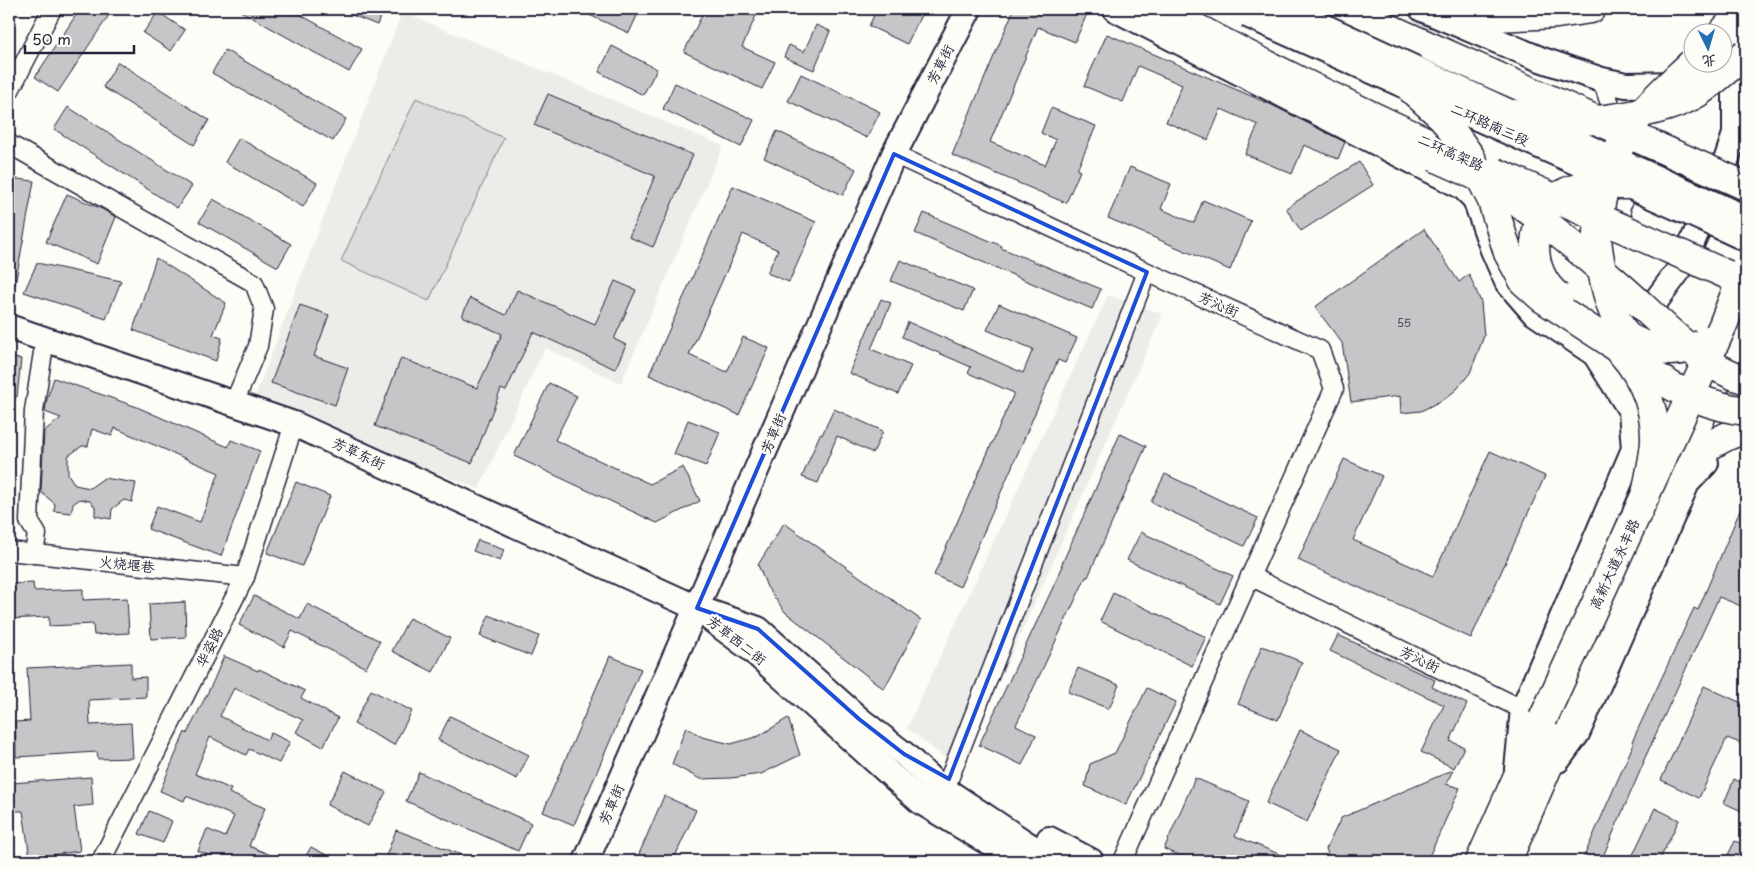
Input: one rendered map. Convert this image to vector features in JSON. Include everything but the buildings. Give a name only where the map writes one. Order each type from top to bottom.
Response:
[{"type":"main road","name":"芳草街","points":[[586,861],[894,154],[969,9]]},
{"type":"main road","points":[[1115,9],[1463,186],[1475,199],[1493,250],[1507,282],[1533,312],[1595,354],[1631,411],[1634,449],[1543,718]]},
{"type":"main road","name":"二环高架路","points":[[1162,9],[1204,33],[1315,89],[1434,145],[1746,283]]},
{"type":"main road","name":"二环路南三段","points":[[1286,9],[1746,218]]},
{"type":"main road","points":[[1346,9],[1746,186]]},
{"type":"main road","points":[[1422,9],[1540,59],[1602,80],[1626,85],[1678,84],[1695,72]]},
{"type":"main road","points":[[1441,9],[1496,17],[1557,14],[1591,9]]},
{"type":"main road","points":[[1732,36],[1743,9]]},
{"type":"main road","name":"二环路南三段","points":[[1241,12],[1746,239]]},
{"type":"main road","points":[[1732,43],[1746,27]]},
{"type":"main road","points":[[1683,72],[1635,120],[1620,146],[1611,167],[1601,202],[1597,236],[1601,266],[1614,315],[1632,348],[1651,372],[1681,391],[1720,407],[1746,411]]},
{"type":"main road","points":[[1514,114],[1542,121],[1588,121],[1636,113],[1668,106],[1698,92],[1711,72]]},
{"type":"main road","points":[[1605,370],[1681,267],[1719,182],[1735,134],[1735,94],[1730,72]]},
{"type":"main road","points":[[1315,89],[1328,106],[1485,181],[1523,206],[1584,254],[1639,302],[1675,337],[1711,364],[1731,376],[1746,381]]},
{"type":"main road","points":[[1411,89],[1443,118],[1470,156],[1492,201],[1508,254],[1524,282],[1542,298],[1611,343],[1627,358],[1639,377],[1651,406],[1655,426],[1653,460],[1655,497]]},
{"type":"main road","points":[[1626,185],[1596,185],[1572,190],[1554,201],[1546,210],[1538,230],[1535,251],[1538,270],[1548,287],[1554,294],[1571,305],[1643,346],[1657,350],[1680,351],[1704,343],[1735,327],[1737,360],[1746,381]]},
{"type":"main road","name":"高新大道永丰路","points":[[1507,861],[1543,718],[1655,497],[1735,327],[1746,266]]},
{"type":"main road","name":"芳草东街","points":[[9,327],[294,424],[697,608]]},
{"type":"main road","points":[[1655,497],[1698,454],[1746,429]]},
{"type":"main road","points":[[1528,783],[1577,734],[1687,483],[1713,456],[1746,442]]},
{"type":"main road","name":"芳草西二街","points":[[697,608],[758,628],[859,719],[904,754]]},
{"type":"main road","name":"芳草西二街","points":[[697,608],[751,649],[879,762]]},
{"type":"main road","points":[[904,754],[1049,839],[1091,861]]},
{"type":"main road","points":[[904,754],[935,783],[1030,846],[1063,861]]},
{"type":"main road","points":[[879,762],[921,802],[1019,861]]},
{"type":"main road","points":[[879,762],[920,784],[1016,846],[1046,861]]},
{"type":"main road","name":"高新大道永丰路","points":[[1480,861],[1528,783]]},
{"type":"street","points":[[9,92],[52,9]]},
{"type":"street","points":[[1559,211],[1582,194],[1600,164],[1613,135],[1612,106],[1602,80]]},
{"type":"street","points":[[1613,135],[1746,194]]},
{"type":"street","points":[[9,144],[254,283],[264,309],[258,346],[234,403]]},
{"type":"street","name":"芳沁街","points":[[894,154],[1320,350],[1334,390],[1123,861]]},
{"type":"street","points":[[1628,243],[1620,208],[1634,178],[1650,166],[1676,163]]},
{"type":"street","points":[[1475,199],[1559,211],[1746,296]]},
{"type":"street","points":[[949,779],[1147,272]]},
{"type":"street","points":[[34,554],[37,534],[29,521],[34,420],[45,339]]},
{"type":"street","name":"华姿路","points":[[101,861],[245,577],[294,424]]},
{"type":"street","name":"火烧堰巷","points":[[9,551],[245,577]]},
{"type":"street","name":"芳沁街","points":[[1250,576],[1543,718]]},
{"type":"highlighted area","points":[[894,154],[1147,272],[949,779],[904,754],[859,719],[758,629],[697,608]]},
{"type":"shaded area","points":[[402,12],[723,146],[621,383],[545,348],[479,489],[253,402]]},
{"type":"shaded area","points":[[416,98],[504,138],[429,301],[341,261]]},
{"type":"shaded area","points":[[1108,295],[1163,314],[960,770],[907,728]]}]
